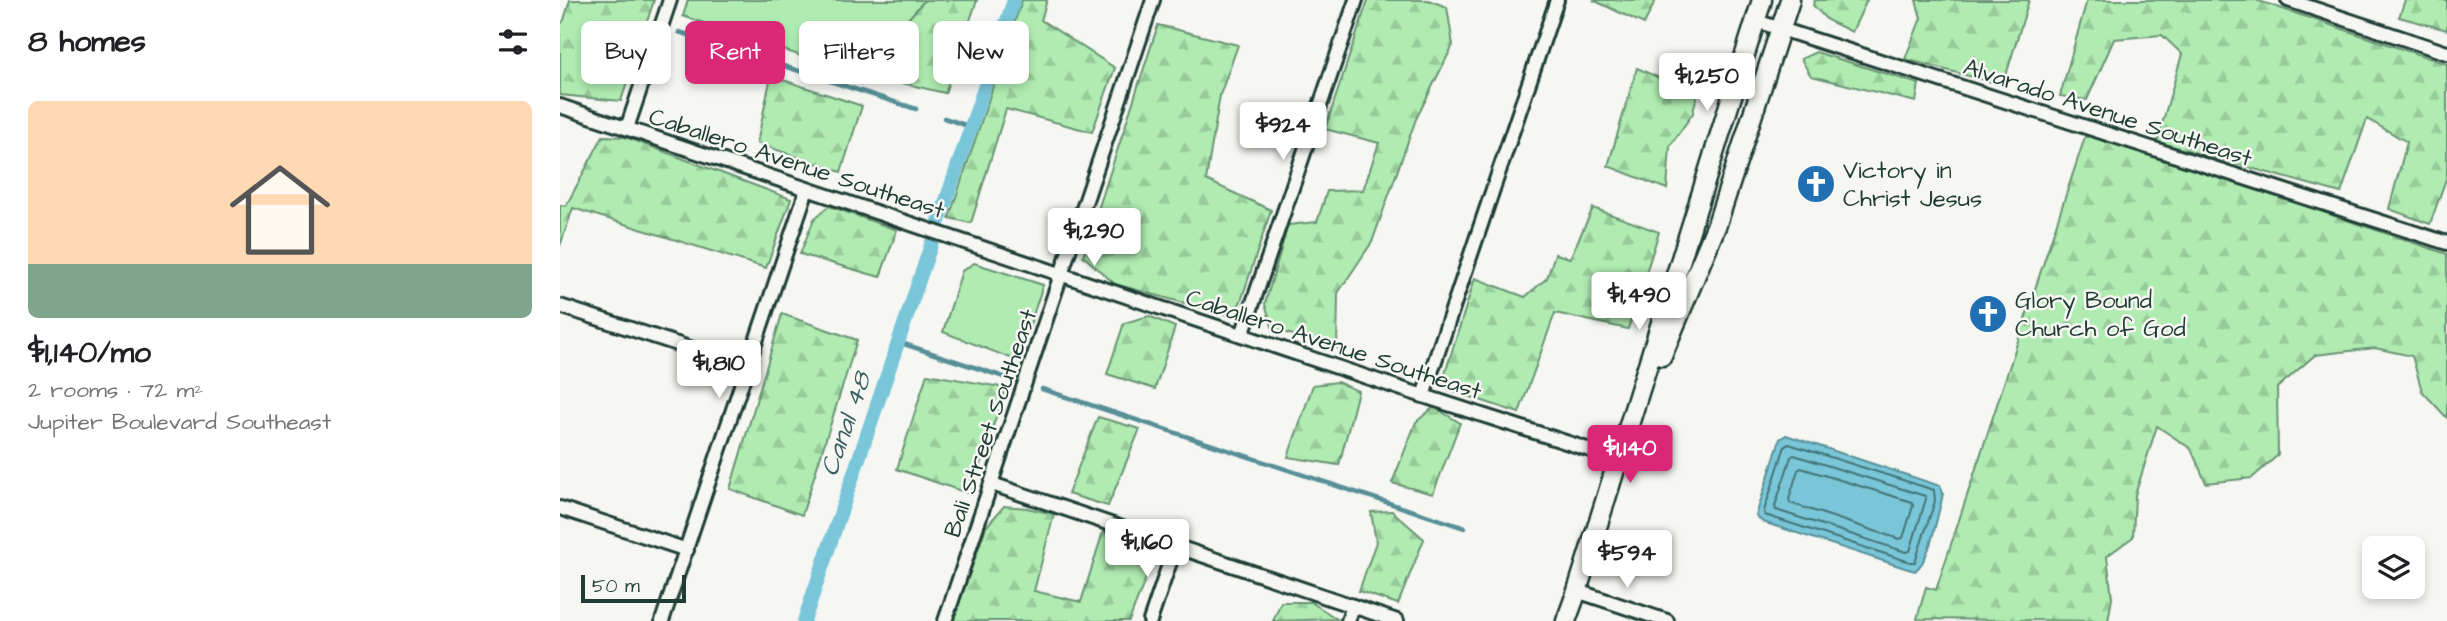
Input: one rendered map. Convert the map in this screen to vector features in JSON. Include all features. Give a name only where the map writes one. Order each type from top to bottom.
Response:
[{"type":"street","points":[[626,128],[670,0]]},
{"type":"street","name":"Bali Street Southeast","points":[[945,621],[1153,0]]},
{"type":"street","points":[[1242,335],[1356,0]]},
{"type":"street","points":[[1423,396],[1557,0]]},
{"type":"street","points":[[1566,621],[1762,0]]},
{"type":"street","points":[[1618,459],[1717,224],[1790,0]]},
{"type":"street","points":[[2288,0],[2447,54]]},
{"type":"street","name":"Alvarado Avenue Southeast","points":[[1756,21],[2447,243]]},
{"type":"street","name":"Caballero Avenue Southeast","points":[[560,106],[1618,459]]},
{"type":"street","points":[[663,621],[807,189]]},
{"type":"street","points":[[560,306],[748,367]]},
{"type":"street","points":[[992,484],[1397,621]]},
{"type":"street","points":[[560,508],[687,550]]},
{"type":"street","points":[[1150,621],[1175,547]]},
{"type":"street","points":[[1577,591],[1667,621]]},
{"type":"street","points":[[1348,621],[1353,606]]},
{"type":"green space","points":[[570,0],[654,0],[647,21],[581,21],[581,84],[627,84],[621,101],[560,95],[560,25]]},
{"type":"green space","points":[[688,0],[925,0],[905,21],[799,21],[799,55],[785,50],[785,21],[698,21],[683,16]]},
{"type":"green space","points":[[925,0],[977,0],[970,21],[933,21],[933,84],[948,84],[945,93],[906,84],[919,84],[919,21],[905,21]]},
{"type":"green space","points":[[1022,0],[1047,0],[1041,20],[1115,68],[1092,132],[1006,109],[971,223],[949,218],[994,84],[1029,84],[1029,21],[1015,21]]},
{"type":"green space","points":[[1368,0],[1428,0],[1447,7],[1453,45],[1416,119],[1372,242],[1338,293],[1337,348],[1273,329],[1265,304],[1288,225],[1317,222],[1327,191],[1363,190],[1379,143],[1325,129]]},
{"type":"green space","points":[[1593,0],[1656,0],[1644,24]]},
{"type":"green space","points":[[1815,0],[1867,0],[1852,32],[1827,20],[1813,5]]},
{"type":"green space","points":[[1916,0],[2029,0],[2003,85],[1905,59],[1921,18]]},
{"type":"green space","points":[[2087,0],[2256,0],[2447,64],[2447,176],[2430,224],[2389,209],[2407,142],[2367,119],[2341,193],[2157,142],[2182,54],[2162,35],[2114,39],[2087,100],[2060,96]]},
{"type":"green space","points":[[2405,0],[2447,0],[2447,30],[2399,17]]},
{"type":"green space","points":[[1158,25],[1238,45],[1220,95],[1206,180],[1271,210],[1241,301],[1232,316],[1115,284],[1083,256]]},
{"type":"green space","points":[[1816,52],[1919,84],[1916,102],[1811,76],[1801,59]]},
{"type":"green space","points":[[1637,68],[1697,95],[1693,113],[1670,146],[1667,189],[1608,166]]},
{"type":"green space","points":[[785,81],[862,106],[841,172],[757,143],[769,84],[785,84]]},
{"type":"green space","points":[[603,136],[625,137],[791,199],[766,268],[573,208],[560,246],[560,205],[566,206]]},
{"type":"green space","points":[[2097,136],[2447,254],[2447,418],[2422,391],[2412,356],[2375,348],[2315,355],[2277,388],[2278,455],[2252,478],[2206,483],[2191,449],[2157,426],[2135,495],[2133,537],[2107,556],[2112,598],[2108,621],[1917,619],[1926,587],[1936,590],[2085,137]]},
{"type":"green space","points":[[829,206],[897,230],[880,277],[800,254],[814,219]]},
{"type":"green space","points":[[1593,208],[1659,232],[1628,329],[1555,313],[1519,413],[1450,390],[1442,383],[1475,278],[1525,297],[1547,278],[1555,254],[1570,258]]},
{"type":"green space","points":[[974,263],[1043,285],[1018,361],[943,332],[962,271]]},
{"type":"green space","points":[[782,314],[857,340],[802,515],[730,489]]},
{"type":"green space","points":[[1149,316],[1175,327],[1155,389],[1107,374],[1124,323]]},
{"type":"green space","points":[[927,374],[1006,388],[970,494],[897,469]]},
{"type":"green space","points":[[1337,382],[1358,391],[1339,465],[1288,457],[1313,385]]},
{"type":"green space","points":[[1434,407],[1460,423],[1433,494],[1392,483],[1416,422]]},
{"type":"green space","points":[[1098,417],[1140,429],[1108,506],[1068,494]]},
{"type":"green space","points":[[1004,506],[1054,514],[1034,591],[1081,602],[1103,532],[1156,552],[1129,621],[953,621],[986,527]]},
{"type":"green space","points":[[1392,511],[1424,539],[1398,604],[1359,591],[1376,542],[1371,512]]},
{"type":"green space","points":[[1281,602],[1311,602],[1337,619],[1273,621]]},
{"type":"water","points":[[1786,435],[1940,486],[1943,493],[1932,539],[1925,558],[1915,571],[1763,522],[1756,516],[1780,439]]},
{"type":"waterway","name":"Canal 48","points":[[939,221],[1014,0]]},
{"type":"waterway","points":[[679,32],[916,109]]},
{"type":"waterway","points":[[944,118],[971,127]]},
{"type":"waterway","name":"Canal 48","points":[[804,621],[932,242]]},
{"type":"waterway","points":[[898,342],[1013,380]]},
{"type":"waterway","points":[[1042,389],[1465,528]]},
{"type":"place","name":"Victory in Christ Jesus","points":[[1816,184]]},
{"type":"place","name":"Glory Bound Church of God","points":[[1988,314]]}]
